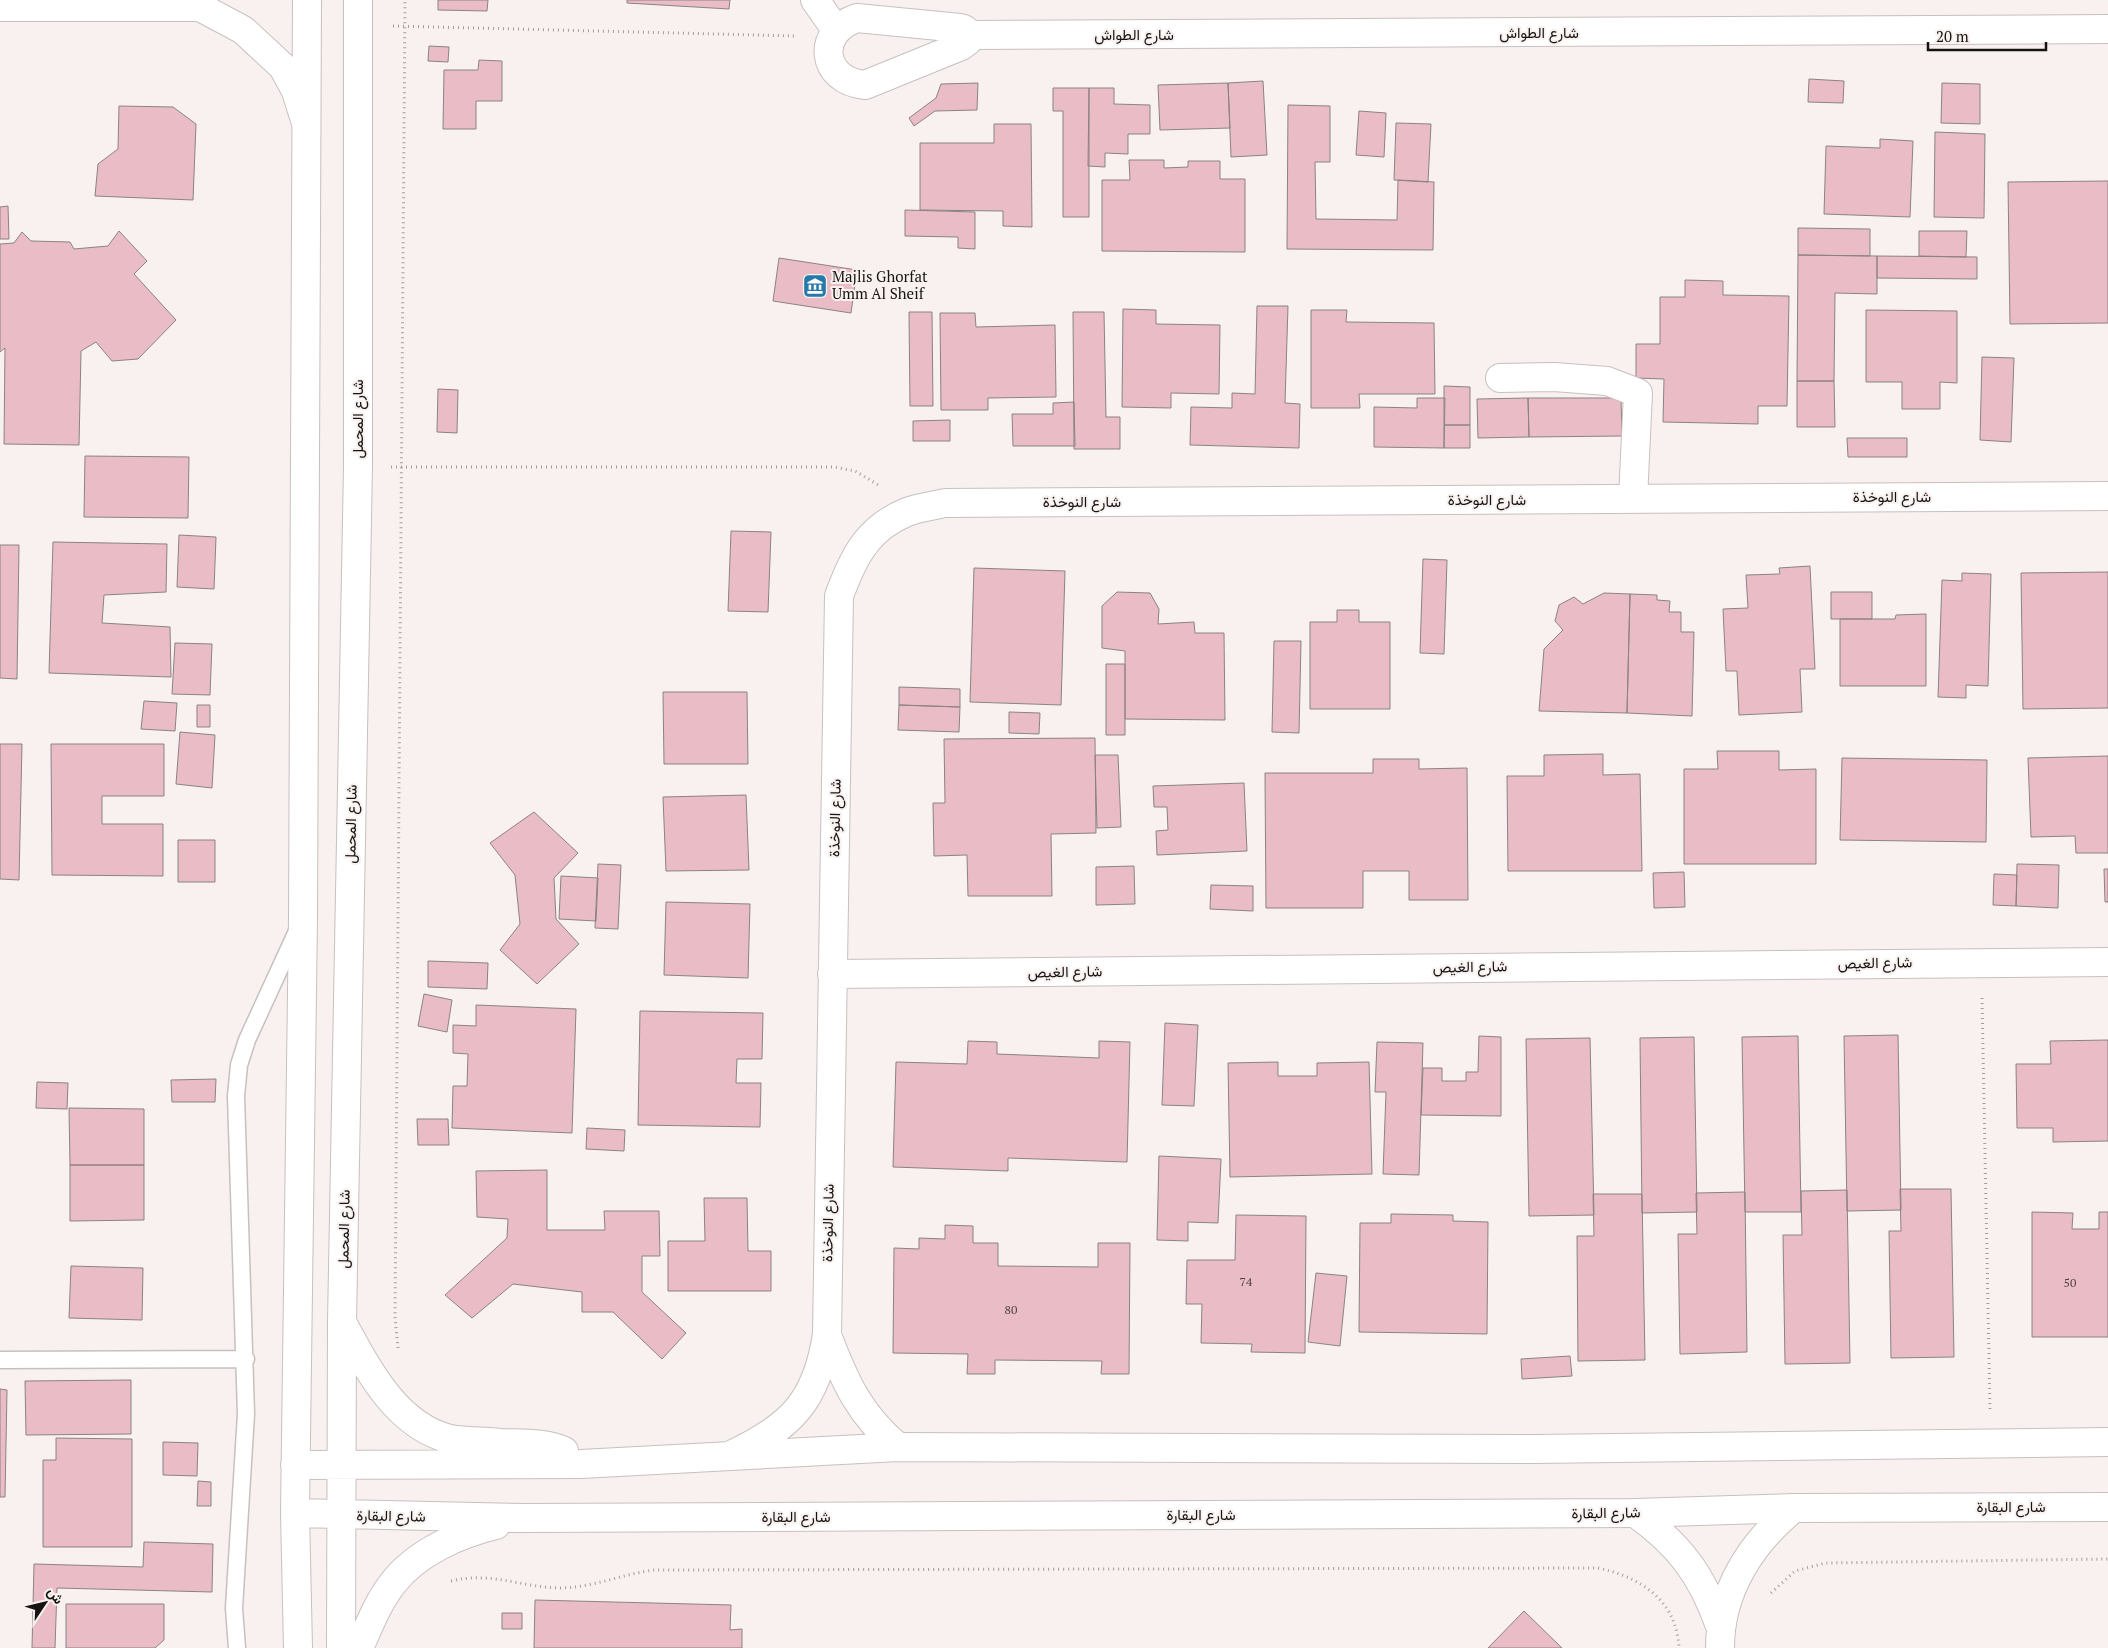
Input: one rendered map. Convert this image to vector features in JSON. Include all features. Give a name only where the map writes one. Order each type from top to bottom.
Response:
[{"type":"street","points":[[298,1648],[294,1513],[303,918],[307,0]]},
{"type":"street","points":[[815,0],[833,33],[828,46],[834,70],[845,80],[865,85],[961,46],[968,40],[970,35]]},
{"type":"street","points":[[0,7],[206,4],[243,30],[283,67],[296,91],[307,125]]},
{"type":"street","name":"شارع المحمل","points":[[342,1648],[342,1322],[358,466],[358,13]]},
{"type":"street","name":"شارع الطواش","points":[[833,33],[845,22],[857,18],[960,28],[970,35],[2108,29]]},
{"type":"street","points":[[1500,378],[1554,377],[1607,381],[1638,392],[1632,499]]},
{"type":"street","name":"شارع النوخذة","points":[[731,1455],[756,1444],[779,1429],[798,1410],[813,1387],[823,1361],[827,1334],[839,596],[852,561],[875,531],[907,512],[945,503],[2108,496]]},
{"type":"street","name":"شارع الغيص","points":[[832,974],[2108,962]]},
{"type":"street","points":[[342,1322],[367,1366],[397,1408],[431,1431],[450,1439],[558,1448],[581,1464]]},
{"type":"street","name":"شارع النوخذة","points":[[827,1334],[847,1386],[861,1409],[878,1430],[898,1447]]},
{"type":"street","points":[[295,1465],[581,1464],[898,1447],[1534,1449],[2108,1442]]},
{"type":"street","name":"شارع البقارة","points":[[294,1513],[524,1518],[1634,1513],[1794,1508],[2108,1507]]},
{"type":"street","points":[[1720,1637],[1732,1588],[1746,1560],[1776,1523],[1794,1508]]},
{"type":"street","points":[[1634,1513],[1658,1530],[1679,1550],[1697,1573],[1710,1598],[1720,1637]]},
{"type":"street","points":[[359,1648],[373,1616],[394,1583],[409,1568],[441,1545],[472,1530],[524,1518]]},
{"type":"lane","points":[[236,1648],[234,1608],[246,1414],[246,1359],[236,1096],[239,1065],[247,1040],[303,918]]},
{"type":"lane","points":[[0,1360],[246,1359]]},
{"type":"path","points":[[399,1356],[395,1317],[405,0]]},
{"type":"path","points":[[358,13],[404,26],[833,33]]},
{"type":"path","points":[[358,466],[834,467],[855,471],[875,480],[907,512]]},
{"type":"path","points":[[1982,962],[1991,1443]]},
{"type":"path","points":[[1767,1596],[1780,1582],[1795,1571],[1825,1562],[2108,1559]]},
{"type":"path","points":[[394,1583],[421,1586],[468,1577],[492,1577],[539,1586],[562,1588],[581,1586],[629,1573],[654,1570],[1598,1568],[1634,1579],[1662,1602],[1678,1631],[1679,1648]]},
{"type":"building","points":[[438,0],[488,0],[487,11],[438,10]]},
{"type":"building","points":[[627,0],[730,0],[729,9],[627,3]]},
{"type":"building","points":[[429,46],[449,47],[448,62],[428,61]]},
{"type":"building","points":[[479,60],[502,61],[502,101],[476,101],[476,129],[443,129],[444,70],[478,70]]},
{"type":"building","points":[[1809,79],[1844,81],[1843,103],[1808,102]]},
{"type":"building","points":[[1263,81],[1267,155],[1231,157],[1228,83]]},
{"type":"building","points":[[978,83],[977,110],[935,111],[914,126],[909,118],[936,98],[941,84]]},
{"type":"building","points":[[1228,83],[1230,128],[1160,130],[1158,85]]},
{"type":"building","points":[[1942,83],[1980,84],[1980,124],[1941,123]]},
{"type":"building","points":[[1053,88],[1089,88],[1089,217],[1063,217],[1063,111],[1053,111]]},
{"type":"building","points":[[1089,88],[1114,88],[1114,104],[1150,105],[1150,134],[1128,134],[1128,154],[1105,153],[1105,167],[1088,166]]},
{"type":"building","points":[[1288,105],[1330,106],[1330,162],[1315,162],[1316,219],[1397,220],[1398,180],[1434,182],[1433,250],[1287,249]]},
{"type":"building","points":[[119,106],[173,107],[196,124],[193,200],[95,196],[98,164],[118,149]]},
{"type":"building","points":[[1359,111],[1386,113],[1384,157],[1356,155]]},
{"type":"building","points":[[1396,123],[1431,124],[1428,182],[1394,180]]},
{"type":"building","points":[[994,124],[1031,124],[1032,227],[1003,226],[1003,211],[920,210],[920,143],[994,143]]},
{"type":"building","points":[[1935,132],[1985,134],[1984,218],[1934,217]]},
{"type":"building","points":[[1880,139],[1913,141],[1910,217],[1824,214],[1826,146],[1880,148]]},
{"type":"building","points":[[1129,160],[1164,160],[1164,168],[1188,167],[1188,161],[1220,161],[1220,179],[1245,179],[1245,252],[1102,251],[1102,180],[1130,180]]},
{"type":"building","points":[[2108,181],[2108,323],[2010,324],[2008,182]]},
{"type":"building","points":[[8,206],[9,239],[0,239],[0,207]]},
{"type":"building","points":[[905,210],[975,212],[975,249],[958,248],[958,237],[905,236]]},
{"type":"building","points":[[1798,228],[1870,229],[1870,256],[1798,255]]},
{"type":"building","points":[[119,231],[147,261],[134,274],[176,320],[138,359],[112,361],[96,342],[81,351],[79,445],[4,444],[5,348],[0,352],[0,244],[14,243],[22,232],[31,241],[70,242],[74,249],[108,246]]},
{"type":"building","points":[[1919,231],[1967,231],[1966,257],[1919,256]]},
{"type":"building","points":[[1798,255],[1877,256],[1877,294],[1835,293],[1834,381],[1797,381]]},
{"type":"building","points":[[1877,256],[1977,257],[1977,279],[1877,278]]},
{"type":"building","name":"Majlis Ghorfat Umm Al Sheif","points":[[779,258],[857,270],[851,313],[773,301]]},
{"type":"building","points":[[1685,280],[1723,281],[1723,295],[1789,296],[1787,406],[1758,406],[1758,424],[1663,422],[1664,379],[1636,378],[1636,344],[1660,344],[1660,297],[1685,297]]},
{"type":"building","points":[[1257,306],[1288,306],[1285,403],[1300,404],[1299,448],[1190,445],[1191,407],[1232,408],[1232,393],[1255,394]]},
{"type":"building","points":[[1123,309],[1156,310],[1156,324],[1220,325],[1219,394],[1171,393],[1171,408],[1122,407]]},
{"type":"building","points":[[1311,310],[1347,310],[1346,322],[1434,323],[1435,394],[1359,394],[1360,408],[1311,408]]},
{"type":"building","points":[[1866,310],[1957,311],[1957,383],[1940,382],[1940,409],[1902,409],[1902,382],[1866,382]]},
{"type":"building","points":[[909,312],[932,312],[933,406],[910,406]]},
{"type":"building","points":[[1073,312],[1104,312],[1106,417],[1120,417],[1120,449],[1074,449]]},
{"type":"building","points":[[940,313],[975,313],[976,327],[1055,325],[1056,397],[988,398],[988,410],[941,410]]},
{"type":"building","points":[[1982,357],[2014,358],[2011,442],[1980,440]]},
{"type":"building","points":[[1797,381],[1834,381],[1835,427],[1797,427]]},
{"type":"building","points":[[1444,386],[1470,387],[1470,425],[1444,425]]},
{"type":"building","points":[[438,389],[458,390],[457,433],[437,432]]},
{"type":"building","points":[[1417,398],[1445,398],[1444,448],[1374,447],[1374,407],[1417,408]]},
{"type":"building","points":[[1528,398],[1529,437],[1478,438],[1477,399]]},
{"type":"building","points":[[1528,398],[1621,398],[1622,436],[1529,437]]},
{"type":"building","points":[[1074,402],[1075,446],[1013,446],[1012,414],[1053,414],[1053,403]]},
{"type":"building","points":[[950,420],[950,441],[913,441],[913,421]]},
{"type":"building","points":[[1444,425],[1470,425],[1470,448],[1444,448]]},
{"type":"building","points":[[1847,438],[1907,438],[1907,457],[1848,457]]},
{"type":"building","points":[[85,456],[189,457],[188,518],[84,517]]},
{"type":"building","points":[[731,531],[771,532],[768,612],[728,611]]},
{"type":"building","points":[[179,535],[216,537],[214,589],[177,587]]},
{"type":"building","points":[[53,542],[167,544],[166,592],[104,595],[102,623],[170,627],[171,677],[49,673]]},
{"type":"building","points":[[0,545],[19,545],[17,679],[0,678]]},
{"type":"building","points":[[1423,559],[1447,560],[1444,654],[1420,653]]},
{"type":"building","points":[[1810,566],[1815,669],[1800,669],[1802,712],[1739,715],[1737,671],[1726,671],[1723,609],[1748,608],[1746,575],[1780,574],[1779,568]]},
{"type":"building","points":[[974,568],[1065,571],[1061,705],[970,702]]},
{"type":"building","points":[[2108,572],[2108,708],[2023,709],[2021,573]]},
{"type":"building","points":[[1962,573],[1991,574],[1988,686],[1966,685],[1966,698],[1938,697],[1942,580],[1962,581]]},
{"type":"building","points":[[1117,592],[1150,593],[1159,609],[1158,624],[1194,622],[1195,633],[1224,633],[1225,720],[1125,719],[1125,651],[1102,648],[1102,606]]},
{"type":"building","points":[[1831,592],[1872,592],[1872,619],[1831,619]]},
{"type":"building","points":[[1604,593],[1630,594],[1627,713],[1539,711],[1544,649],[1563,630],[1555,621],[1559,605],[1574,597],[1583,604]]},
{"type":"building","points":[[1630,594],[1657,595],[1657,600],[1670,601],[1669,612],[1681,612],[1681,632],[1694,632],[1692,716],[1627,713]]},
{"type":"building","points":[[1337,610],[1359,610],[1359,622],[1390,622],[1390,709],[1310,709],[1310,622],[1337,622]]},
{"type":"building","points":[[1926,614],[1926,686],[1840,686],[1840,619],[1895,619],[1896,615]]},
{"type":"building","points":[[1274,641],[1301,641],[1299,733],[1272,732]]},
{"type":"building","points":[[175,643],[212,644],[210,695],[172,694]]},
{"type":"building","points":[[1106,664],[1125,664],[1125,735],[1106,735]]},
{"type":"building","points":[[899,687],[960,689],[960,707],[899,705]]},
{"type":"building","points":[[663,692],[747,692],[748,764],[664,764]]},
{"type":"building","points":[[144,701],[177,703],[175,731],[141,729]]},
{"type":"building","points":[[197,705],[210,705],[210,727],[197,727]]},
{"type":"building","points":[[899,705],[960,707],[959,732],[898,730]]},
{"type":"building","points":[[1009,712],[1040,713],[1039,734],[1009,733]]},
{"type":"building","points":[[180,732],[215,735],[212,788],[176,784]]},
{"type":"building","points":[[1095,738],[1096,833],[1051,834],[1052,896],[968,896],[967,855],[934,856],[933,803],[945,803],[944,739]]},
{"type":"building","points":[[0,744],[22,744],[19,880],[0,879]]},
{"type":"building","points":[[51,744],[164,744],[164,796],[102,796],[102,824],[163,824],[163,876],[52,875]]},
{"type":"building","points":[[1717,751],[1779,751],[1779,770],[1816,769],[1816,864],[1684,864],[1684,769],[1718,769]]},
{"type":"building","points":[[1603,754],[1603,775],[1640,774],[1642,871],[1508,871],[1507,776],[1544,776],[1544,755]]},
{"type":"building","points":[[1095,755],[1118,755],[1121,827],[1097,828]]},
{"type":"building","points":[[2108,756],[2108,853],[2076,853],[2075,836],[2031,837],[2028,758]]},
{"type":"building","points":[[1842,758],[1987,760],[1986,842],[1840,840]]},
{"type":"building","points":[[1373,759],[1419,759],[1419,769],[1467,768],[1468,900],[1409,900],[1409,871],[1363,871],[1363,908],[1266,908],[1265,773],[1373,773]]},
{"type":"building","points":[[1244,783],[1247,851],[1157,855],[1156,831],[1168,830],[1167,807],[1154,807],[1153,786]]},
{"type":"building","points":[[746,795],[749,870],[666,871],[663,797]]},
{"type":"building","points":[[534,812],[578,853],[554,878],[556,919],[579,944],[537,984],[500,950],[520,924],[515,875],[490,843]]},
{"type":"building","points":[[178,840],[215,840],[215,882],[178,882]]},
{"type":"building","points":[[598,864],[621,865],[618,929],[595,928]]},
{"type":"building","points":[[2017,864],[2059,865],[2058,908],[2016,906]]},
{"type":"building","points":[[1134,866],[1135,904],[1096,905],[1096,867]]},
{"type":"building","points":[[2104,869],[2108,869],[2108,902],[2105,902]]},
{"type":"building","points":[[1684,872],[1685,907],[1654,908],[1653,873]]},
{"type":"building","points":[[1994,874],[2017,875],[2016,906],[1993,905]]},
{"type":"building","points":[[561,876],[598,878],[596,921],[559,919]]},
{"type":"building","points":[[1211,885],[1253,886],[1253,911],[1210,909]]},
{"type":"building","points":[[666,902],[750,904],[748,978],[664,975]]},
{"type":"building","points":[[428,961],[488,963],[487,989],[428,987]]},
{"type":"building","points":[[424,994],[452,1000],[447,1032],[418,1026]]},
{"type":"building","points":[[476,1005],[576,1009],[572,1133],[452,1128],[453,1086],[467,1086],[468,1054],[453,1053],[453,1025],[476,1026]]},
{"type":"building","points":[[640,1011],[763,1013],[762,1059],[737,1059],[736,1083],[761,1083],[760,1127],[638,1125]]},
{"type":"building","points":[[1165,1023],[1198,1025],[1194,1106],[1162,1105]]},
{"type":"building","points":[[1898,1035],[1901,1210],[1847,1211],[1844,1036]]},
{"type":"building","points":[[1479,1036],[1501,1037],[1501,1116],[1421,1115],[1423,1068],[1442,1068],[1442,1081],[1466,1081],[1466,1072],[1478,1072]]},
{"type":"building","points":[[1798,1036],[1801,1212],[1745,1212],[1742,1037]]},
{"type":"building","points":[[1694,1037],[1697,1212],[1642,1213],[1640,1038]]},
{"type":"building","points":[[1590,1038],[1594,1215],[1529,1216],[1526,1039]]},
{"type":"building","points":[[2108,1040],[2108,1141],[2053,1142],[2053,1128],[2017,1128],[2016,1064],[2051,1064],[2050,1041]]},
{"type":"building","points":[[968,1041],[997,1042],[997,1054],[1099,1058],[1099,1041],[1130,1042],[1127,1162],[1008,1158],[1008,1171],[893,1167],[896,1062],[967,1064]]},
{"type":"building","points":[[1377,1042],[1423,1043],[1419,1175],[1383,1174],[1386,1092],[1375,1092]]},
{"type":"building","points":[[1278,1062],[1278,1076],[1317,1076],[1317,1063],[1369,1062],[1372,1174],[1230,1177],[1228,1063]]},
{"type":"building","points":[[216,1079],[215,1102],[172,1102],[171,1080]]},
{"type":"building","points":[[37,1082],[68,1083],[67,1109],[36,1108]]},
{"type":"building","points":[[69,1108],[144,1109],[144,1165],[70,1165]]},
{"type":"building","points":[[417,1119],[448,1119],[449,1145],[418,1145]]},
{"type":"building","points":[[587,1128],[625,1130],[624,1151],[586,1149]]},
{"type":"building","points":[[1159,1156],[1221,1159],[1218,1223],[1188,1222],[1188,1241],[1157,1240]]},
{"type":"building","points":[[70,1165],[144,1165],[144,1220],[70,1221]]},
{"type":"building","points":[[547,1170],[547,1230],[605,1230],[604,1211],[659,1211],[660,1256],[642,1256],[642,1292],[686,1333],[662,1359],[613,1312],[582,1312],[582,1292],[513,1284],[472,1318],[445,1295],[507,1238],[508,1219],[477,1217],[476,1171]]},
{"type":"building","points":[[1900,1189],[1951,1189],[1954,1357],[1891,1358],[1889,1231],[1901,1231]]},
{"type":"building","points":[[1847,1190],[1850,1363],[1785,1364],[1783,1235],[1802,1235],[1801,1191]]},
{"type":"building","points":[[1745,1192],[1747,1352],[1680,1354],[1678,1234],[1697,1234],[1696,1193]]},
{"type":"building","points":[[1593,1194],[1642,1194],[1645,1360],[1578,1361],[1577,1236],[1594,1236]]},
{"type":"building","points":[[704,1198],[747,1198],[748,1251],[771,1251],[771,1291],[668,1291],[668,1241],[705,1241]]},
{"type":"building","points":[[2032,1212],[2073,1213],[2072,1229],[2099,1229],[2099,1212],[2108,1212],[2108,1337],[2032,1337]]},
{"type":"building","points":[[1391,1214],[1453,1215],[1453,1221],[1488,1222],[1487,1334],[1359,1332],[1360,1223],[1391,1223]]},
{"type":"building","points":[[1236,1215],[1306,1216],[1305,1353],[1251,1352],[1252,1344],[1201,1343],[1202,1304],[1186,1304],[1187,1260],[1235,1260]]},
{"type":"building","points":[[945,1225],[973,1226],[973,1243],[998,1243],[998,1266],[1098,1267],[1098,1243],[1130,1243],[1129,1374],[1101,1374],[1102,1361],[995,1360],[995,1374],[967,1374],[968,1354],[893,1353],[894,1248],[919,1249],[919,1238],[945,1239]]},
{"type":"building","points":[[71,1266],[143,1268],[142,1320],[69,1318]]},
{"type":"building","points":[[1316,1273],[1347,1276],[1340,1346],[1308,1342]]},
{"type":"building","points":[[1570,1356],[1572,1376],[1522,1379],[1521,1359]]},
{"type":"building","points":[[131,1380],[131,1434],[26,1435],[25,1381]]},
{"type":"building","points":[[0,1389],[7,1390],[5,1497],[0,1497]]},
{"type":"building","points":[[56,1438],[132,1439],[132,1547],[43,1547],[43,1460],[56,1460]]},
{"type":"building","points":[[163,1442],[198,1443],[197,1476],[163,1475]]},
{"type":"building","points":[[198,1481],[211,1482],[211,1506],[197,1506]]},
{"type":"building","points":[[144,1542],[213,1544],[212,1592],[57,1588],[55,1648],[32,1648],[34,1564],[143,1567]]},
{"type":"building","points":[[535,1600],[731,1605],[730,1630],[742,1629],[742,1648],[534,1648]]},
{"type":"building","points":[[66,1604],[164,1604],[164,1640],[155,1648],[66,1648]]},
{"type":"building","points":[[1524,1611],[1562,1648],[1488,1648]]},
{"type":"building","points":[[502,1613],[522,1613],[522,1629],[502,1629]]},
{"type":"place","name":"Majlis Ghorfat Umm Al Sheif","points":[[815,286]]}]
